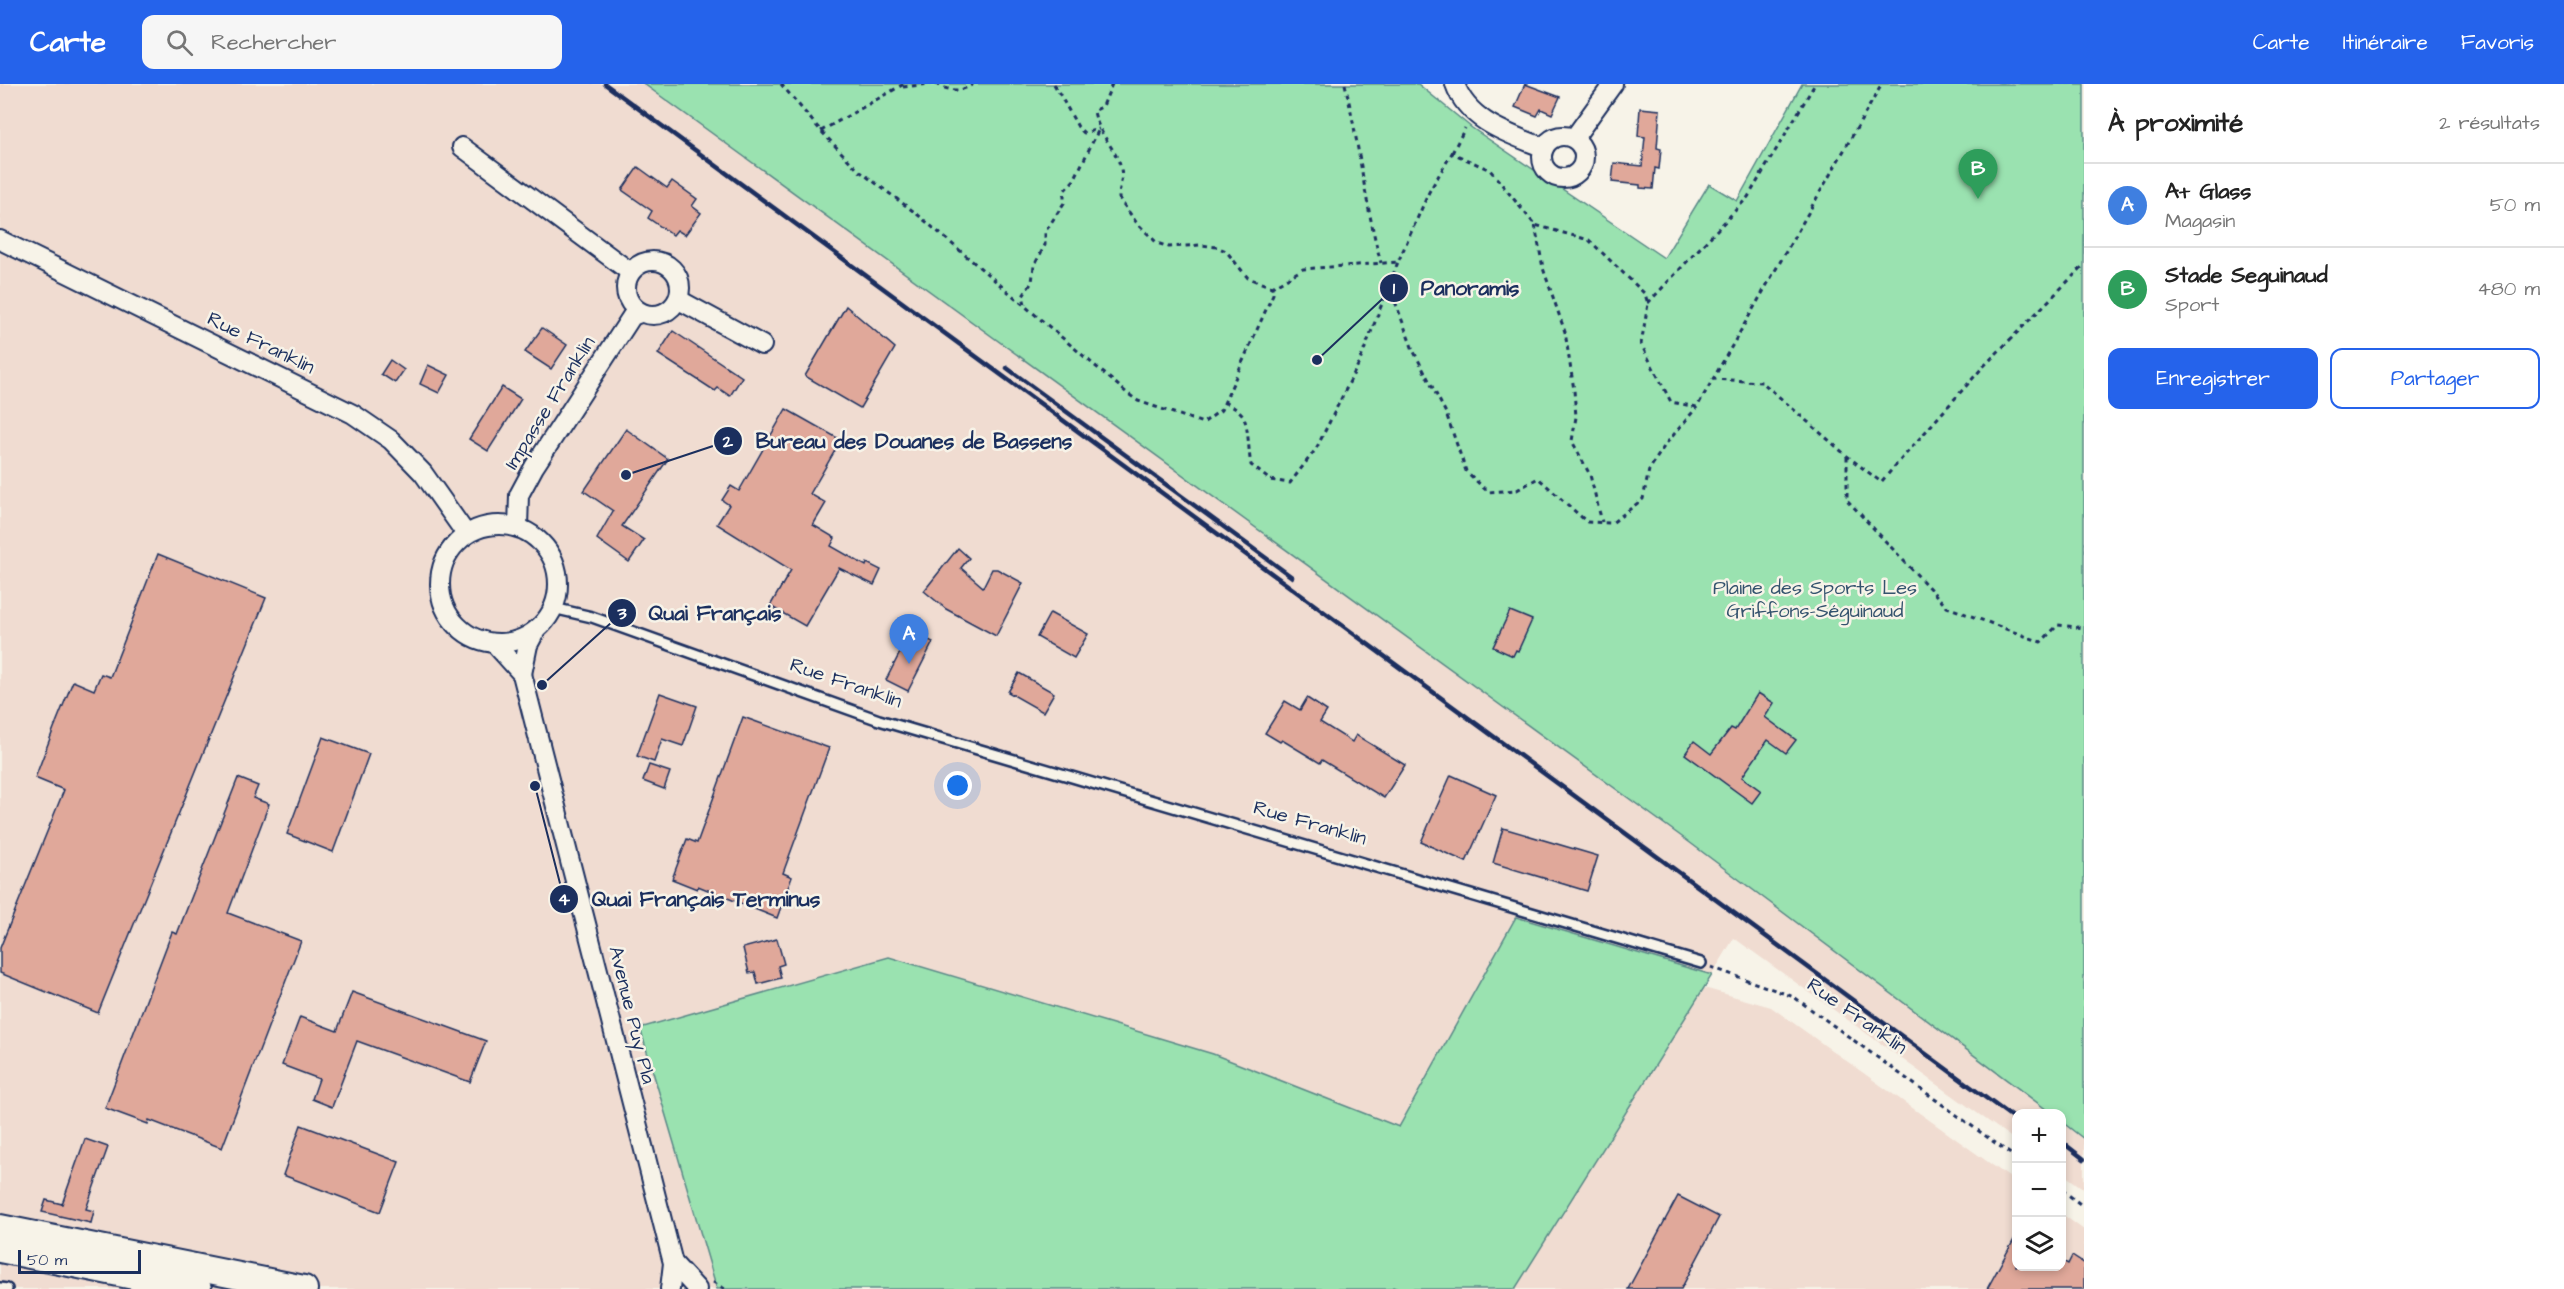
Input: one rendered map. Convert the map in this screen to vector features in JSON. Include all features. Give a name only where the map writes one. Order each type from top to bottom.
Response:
[{"type":"main road","points":[[0,1228],[304,1289]]},
{"type":"main road","points":[[0,1250],[198,1289]]},
{"type":"street","points":[[1455,84],[1459,94],[1473,113],[1490,125],[1544,148]]},
{"type":"street","points":[[1574,138],[1613,84]]},
{"type":"street","points":[[1567,136],[1574,138],[1579,142],[1585,155],[1581,169],[1570,177],[1563,178],[1550,174],[1542,162],[1544,148],[1553,138],[1567,136]]},
{"type":"street","points":[[462,147],[629,271]]},
{"type":"street","name":"Rue Franklin","points":[[0,240],[353,414],[391,440],[423,472],[466,534]]},
{"type":"street","points":[[648,259],[673,266],[682,282],[680,300],[660,316],[640,313],[627,298],[626,280],[629,271],[648,259]]},
{"type":"street","points":[[680,300],[762,345]]},
{"type":"street","name":"Impasse Franklin","points":[[518,527],[519,495],[534,467],[632,316],[640,313]]},
{"type":"street","points":[[501,524],[518,527],[535,537],[549,551],[556,570],[558,589],[552,608],[536,630],[509,642],[494,643],[476,639],[461,629],[449,615],[441,598],[440,580],[444,562],[453,546],[466,534],[483,526],[501,524]]},
{"type":"street","name":"Avenue Puy Pla","points":[[536,630],[528,645],[522,674],[673,1263],[670,1289]]},
{"type":"street","name":"Avenue Puy Pla","points":[[494,643],[522,674]]},
{"type":"street","name":"Avenue Puy Pla","points":[[673,1263],[697,1289]]},
{"type":"lane","name":"Rue Franklin","points":[[552,608],[592,617],[879,720],[1701,963]]},
{"type":"lane","points":[[0,1287],[7,1289]]},
{"type":"path","points":[[781,84],[858,170],[916,214],[1138,401],[1203,423],[1221,410],[1273,294],[1272,287]]},
{"type":"path","points":[[821,131],[904,84]]},
{"type":"path","points":[[900,88],[931,84]]},
{"type":"path","points":[[936,84],[948,90],[966,89],[973,84]]},
{"type":"path","points":[[1054,84],[1078,127],[1084,133],[1099,129]]},
{"type":"path","points":[[1112,84],[1103,106],[1094,111],[1099,129],[1121,166],[1119,198],[1136,222],[1157,243],[1168,247],[1201,245],[1226,251],[1248,278],[1272,287]]},
{"type":"path","points":[[1345,84],[1355,128],[1368,214],[1381,263]]},
{"type":"path","points":[[1648,304],[1748,197],[1815,84]]},
{"type":"path","points":[[1389,285],[1413,350],[1446,413],[1466,471],[1488,492],[1517,490],[1538,478],[1587,522],[1612,522],[1643,499],[1649,470],[1665,445],[1697,407],[1882,84]]},
{"type":"path","points":[[1224,402],[1242,414],[1248,428],[1247,444],[1251,465],[1270,480],[1290,483],[1316,449],[1355,371],[1398,261],[1429,192],[1473,113]]},
{"type":"path","points":[[1024,305],[1023,296],[1032,282],[1037,260],[1045,245],[1045,232],[1064,203],[1064,191],[1074,180],[1099,129]]},
{"type":"path","points":[[1452,153],[1490,170],[1535,225],[1543,268],[1565,332],[1576,417],[1572,441],[1590,476],[1602,522]]},
{"type":"path","points":[[1535,225],[1589,240],[1645,294],[1648,304],[1641,344],[1671,402],[1697,407]]},
{"type":"path","points":[[1272,287],[1303,269],[1398,261]]},
{"type":"path","points":[[1712,379],[1762,382],[1847,456],[1881,482],[1982,368],[2084,265]]},
{"type":"path","points":[[1847,456],[1847,500],[1947,607],[2041,642],[2058,625],[2084,627]]},
{"type":"path","name":"Rue Franklin","points":[[1701,963],[1794,997],[2012,1155]]},
{"type":"path","points":[[2066,1194],[2084,1207]]},
{"type":"shaded area","points":[[0,84],[644,84],[1689,842],[2046,1109],[2012,1109],[2012,1138],[1734,938],[1712,975],[1516,917],[1399,1127],[1213,1054],[640,1028],[717,1289],[0,1289]]},
{"type":"shaded area","points":[[1704,988],[1771,1007],[2012,1179],[2012,1271],[2066,1271],[2066,1217],[2084,1230],[2084,1289],[1515,1289]]},
{"type":"shaded area","points":[[2066,1125],[2084,1139],[2084,1189],[2066,1176]]},
{"type":"green space","name":"Plaine des Sports Les Griffons-Séguinaud","points":[[644,84],[1418,84],[1472,128],[1664,258],[1709,184],[1737,201],[1802,84],[2084,84],[2084,1139],[2066,1125],[2066,1109],[2046,1109],[1689,842]]},
{"type":"green space","points":[[1516,917],[1712,975],[1515,1289],[1398,1289],[1393,1287],[1392,1289],[717,1289],[640,1028],[889,957],[1213,1054],[1399,1127]]},
{"type":"building","points":[[1525,84],[1560,97],[1552,114],[1541,109],[1537,116],[1515,107]]},
{"type":"building","points":[[1640,108],[1660,110],[1657,148],[1661,149],[1659,169],[1655,168],[1653,189],[1612,182],[1614,163],[1642,166],[1645,137],[1638,136]]},
{"type":"building","points":[[638,167],[667,188],[672,181],[697,199],[692,206],[701,213],[685,235],[677,230],[673,235],[648,218],[652,211],[622,190]]},
{"type":"building","points":[[846,306],[895,348],[860,408],[805,376]]},
{"type":"building","points":[[542,328],[567,345],[551,369],[525,352]]},
{"type":"building","points":[[673,331],[742,377],[730,396],[718,388],[715,391],[658,354]]},
{"type":"building","points":[[390,360],[404,370],[395,383],[381,374]]},
{"type":"building","points":[[428,365],[449,375],[439,393],[420,384]]},
{"type":"building","points":[[502,387],[521,399],[488,451],[469,439]]},
{"type":"building","points":[[786,409],[841,440],[810,494],[826,503],[813,525],[835,538],[831,546],[866,566],[867,563],[881,570],[874,585],[839,568],[805,626],[770,606],[791,570],[717,524],[729,505],[722,500],[731,486],[739,491]]},
{"type":"building","points":[[626,429],[668,459],[622,526],[644,540],[629,562],[597,539],[613,511],[584,491]]},
{"type":"building","points":[[958,548],[969,558],[961,568],[983,587],[992,569],[997,569],[1023,583],[996,636],[946,609],[924,591]]},
{"type":"building","points":[[158,554],[266,598],[98,1013],[0,973],[0,948],[64,790],[35,778],[54,728],[73,681],[94,690],[101,674],[110,677]]},
{"type":"building","points":[[1510,611],[1532,620],[1518,651],[1516,650],[1513,656],[1493,647]]},
{"type":"building","points":[[1050,613],[1088,634],[1074,658],[1037,637]]},
{"type":"building","points":[[911,631],[933,642],[908,691],[886,680]]},
{"type":"building","points":[[1019,673],[1054,693],[1043,712],[1008,692]]},
{"type":"building","points":[[660,693],[697,706],[683,746],[662,739],[654,762],[637,756]]},
{"type":"building","points":[[1758,693],[1774,703],[1765,717],[1796,740],[1786,753],[1768,740],[1742,777],[1761,791],[1752,803],[1685,754],[1694,741],[1711,754],[1731,728],[1735,730]]},
{"type":"building","points":[[1307,698],[1327,711],[1320,722],[1352,742],[1356,735],[1405,765],[1384,798],[1322,760],[1320,763],[1282,740],[1280,742],[1265,733],[1285,701],[1300,710]]},
{"type":"building","points":[[743,717],[829,748],[783,873],[792,877],[777,918],[698,886],[697,889],[672,879],[687,839],[697,843]]},
{"type":"building","points":[[323,737],[369,754],[333,852],[287,834]]},
{"type":"building","points":[[649,765],[670,772],[664,789],[643,781]]},
{"type":"building","points":[[1451,775],[1496,795],[1466,862],[1421,842]]},
{"type":"building","points":[[238,778],[258,786],[253,798],[269,804],[228,913],[301,941],[222,1148],[149,1120],[148,1124],[105,1108],[172,932],[177,934]]},
{"type":"building","points":[[1503,828],[1598,856],[1587,891],[1493,863]]},
{"type":"building","points":[[777,939],[784,964],[778,966],[781,978],[758,984],[755,972],[749,973],[743,948]]},
{"type":"building","points":[[352,992],[486,1041],[470,1082],[357,1041],[332,1107],[312,1099],[319,1079],[282,1065],[300,1017],[337,1031]]},
{"type":"building","points":[[301,1125],[399,1162],[380,1212],[283,1175]]},
{"type":"building","points":[[85,1139],[108,1147],[86,1209],[94,1211],[91,1223],[42,1212],[46,1200],[62,1204]]},
{"type":"building","points":[[1678,1196],[1719,1217],[1681,1289],[1628,1289]]},
{"type":"building","points":[[2012,1243],[2012,1271],[2066,1271],[2066,1263],[2068,1264],[2072,1256],[2084,1264],[2084,1289],[1987,1289]]},
{"type":"railway","points":[[605,84],[2012,1117]]},
{"type":"railway","points":[[1007,368],[1292,577]]},
{"type":"railway","points":[[2066,1145],[2084,1159]]},
{"type":"place","name":"Stade Seguinaud","points":[[1978,199]]},
{"type":"place","name":"Panoramis","points":[[1317,360]]},
{"type":"place","name":"Bureau des Douanes de Bassens","points":[[626,475]]},
{"type":"place","name":"A+ Glass","points":[[909,664]]},
{"type":"place","name":"Quai Français","points":[[542,685]]},
{"type":"place","name":"Quai Français Terminus","points":[[535,786]]}]
